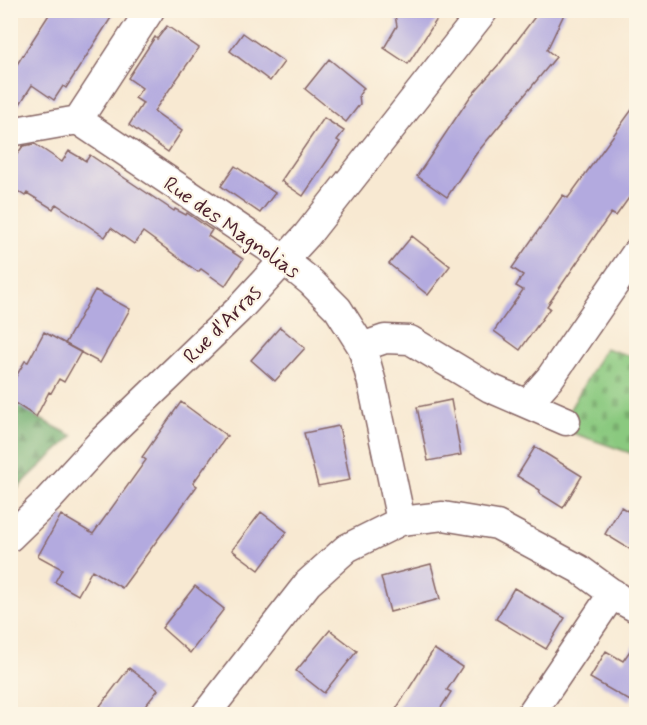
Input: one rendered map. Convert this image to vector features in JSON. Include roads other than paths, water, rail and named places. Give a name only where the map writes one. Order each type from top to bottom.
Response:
[{"type":"street","points":[[10,132],[78,120],[150,10]]},
{"type":"street","name":"Rue d'Arras","points":[[10,537],[103,440],[238,310],[284,261],[484,10]]},
{"type":"street","name":"Rue des Magnolias","points":[[78,120],[266,246],[311,282],[339,309],[362,347],[372,383],[401,521]]},
{"type":"street","points":[[527,404],[550,378],[636,253]]},
{"type":"street","points":[[362,347],[385,339],[410,340],[490,388],[566,421]]},
{"type":"street","points":[[206,714],[308,583],[347,548],[401,521],[443,516],[497,525],[579,569],[625,601],[531,714]]}]
